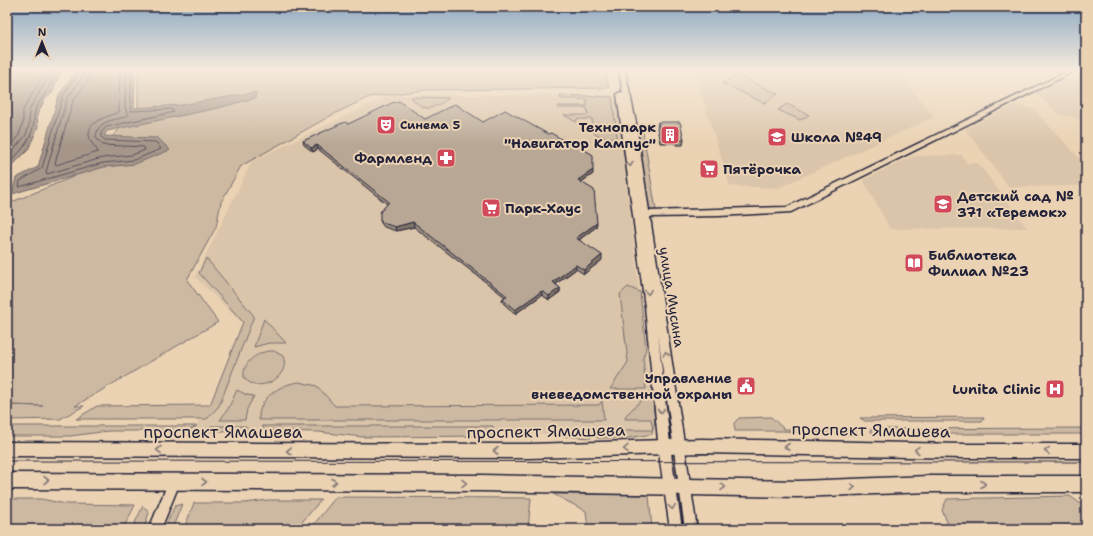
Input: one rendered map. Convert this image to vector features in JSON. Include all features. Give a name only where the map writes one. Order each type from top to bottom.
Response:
[{"type":"main road","name":"проспект Ямашева","points":[[7,449],[529,451],[801,447],[867,450],[1086,451]]},
{"type":"main road","points":[[7,481],[677,486],[798,489],[929,484],[1086,484]]},
{"type":"street","name":"улица Мусина","points":[[620,95],[641,214]]},
{"type":"street","name":"улица Мусина","points":[[627,95],[632,123],[650,307],[677,486],[676,529]]},
{"type":"street","points":[[641,214],[788,210],[1023,95]]},
{"type":"street","points":[[155,529],[174,482]]},
{"type":"street","name":"улица Мусина","points":[[677,486],[691,529]]},
{"type":"shaded area","points":[[138,95],[385,95],[369,97],[332,115],[241,166],[221,202],[216,227],[187,280],[218,322],[75,406],[84,406],[60,419],[7,420],[7,405],[43,406],[9,405],[7,401],[7,204],[75,176],[138,109]]},
{"type":"shaded area","points":[[390,95],[617,95],[654,421],[651,433],[590,437],[550,434],[187,431],[195,426],[214,405],[245,326],[195,277],[252,161]]},
{"type":"shaded area","points":[[560,95],[612,97],[617,136],[615,138],[606,137],[593,132],[592,119],[577,119],[576,122],[564,115],[588,115],[587,108],[558,108],[558,106],[587,106],[587,99],[561,99]]},
{"type":"shaded area","name":"Школа №49","points":[[702,95],[917,95],[934,117],[778,188],[730,186]]},
{"type":"shaded area","points":[[747,95],[776,95],[764,103]]},
{"type":"shaded area","points":[[1038,95],[1086,95],[1086,125],[1077,118],[1059,114]]},
{"type":"shaded area","points":[[411,97],[449,98],[434,107],[425,108]]},
{"type":"shaded area","points":[[787,104],[809,115],[800,120],[778,110]]},
{"type":"shaded area","points":[[1015,105],[1033,109],[1086,165],[1086,184],[1078,186],[1009,187],[965,129]]},
{"type":"shaded area","points":[[636,126],[642,126],[656,210],[649,210]]},
{"type":"shaded area","name":"Детский сад № 371 «Теремок»","points":[[962,155],[967,163],[978,163],[1027,228],[890,229],[863,180],[913,156]]},
{"type":"shaded area","points":[[206,258],[254,316],[219,406],[207,419],[76,419],[97,406],[210,405],[243,322],[199,273]]},
{"type":"shaded area","points":[[628,287],[640,292],[646,349],[643,358],[646,389],[610,389],[628,362],[620,294]]},
{"type":"shaded area","points":[[264,319],[286,343],[269,343],[254,347]]},
{"type":"shaded area","points":[[274,351],[283,356],[283,371],[278,377],[265,384],[257,385],[250,383],[244,378],[247,364],[258,354]]},
{"type":"shaded area","points":[[299,382],[317,386],[335,406],[599,405],[602,401],[604,420],[259,420],[259,412],[262,405],[271,394],[284,386]]},
{"type":"shaded area","points":[[237,390],[247,395],[254,396],[247,409],[245,420],[220,420],[228,409]]},
{"type":"shaded area","points":[[652,390],[655,421],[653,430],[651,419],[625,419],[626,415]]},
{"type":"shaded area","points":[[771,417],[784,429],[855,430],[856,433],[854,435],[783,431],[735,431],[734,423],[739,418]]},
{"type":"shaded area","points":[[984,417],[982,421],[865,421],[860,418]]},
{"type":"shaded area","points":[[7,426],[197,426],[187,431],[109,431],[70,436],[7,436]]},
{"type":"shaded area","points":[[211,426],[246,426],[248,431],[205,431]]},
{"type":"shaded area","points":[[262,426],[493,426],[493,436],[362,437],[319,432],[266,431]]},
{"type":"shaded area","points":[[1086,428],[1086,434],[875,434],[871,432],[871,429]]},
{"type":"shaded area","points":[[549,430],[653,430],[652,434],[629,438],[597,438],[597,434],[591,435],[591,438],[549,435]]},
{"type":"shaded area","points":[[553,494],[649,495],[652,529],[588,529],[586,511]]},
{"type":"shaded area","points":[[1070,496],[1086,508],[1086,529],[950,529],[942,510],[947,499]]},
{"type":"shaded area","points":[[336,497],[531,498],[528,529],[310,529]]},
{"type":"shaded area","points":[[7,499],[41,499],[66,504],[135,505],[123,529],[7,529]]},
{"type":"shaded area","points":[[268,500],[321,500],[296,529],[184,529],[194,503],[245,503]]},
{"type":"shaded area","points":[[182,504],[172,529],[164,529],[175,506]]},
{"type":"shaded area","points":[[143,506],[149,512],[144,529],[132,529]]},
{"type":"water","points":[[7,95],[50,95],[45,99],[37,115],[38,127],[28,150],[7,171]]},
{"type":"water","points":[[59,95],[134,95],[134,108],[182,105],[239,95],[255,95],[255,98],[218,108],[107,131],[104,136],[158,138],[170,150],[135,164],[104,167],[12,194],[16,178],[38,167]]},
{"type":"building","name":"Парк-Хаус","points":[[399,101],[425,119],[455,104],[483,122],[505,110],[548,134],[551,133],[570,144],[572,142],[593,155],[593,170],[578,180],[594,190],[597,223],[576,238],[602,255],[584,270],[576,265],[553,282],[560,288],[549,296],[542,291],[515,310],[502,299],[507,296],[413,222],[395,227],[383,223],[380,219],[380,212],[389,202],[317,145],[311,148],[303,141],[340,124],[346,122],[348,124]]},
{"type":"building","points":[[658,122],[680,122],[684,139],[678,139],[677,137],[661,137]]},
{"type":"tram line","points":[[7,461],[1086,462]]},
{"type":"place","name":"Синема 5","points":[[386,125]]},
{"type":"place","name":"Технопарк \"Навигатор Кампус\"","points":[[670,135]]},
{"type":"place","name":"Школа №49","points":[[777,137]]},
{"type":"place","name":"Фармленд","points":[[446,158]]},
{"type":"place","name":"Пятёрочка","points":[[709,169]]},
{"type":"place","name":"Детский сад № 371 «Теремок»","points":[[943,204]]},
{"type":"place","name":"Парк-Хаус","points":[[491,208]]},
{"type":"place","name":"Библиотека Филиал №23","points":[[914,263]]},
{"type":"place","name":"Управление вневедомственной охраны","points":[[746,386]]},
{"type":"place","name":"Lunita Clinic","points":[[1055,389]]}]
